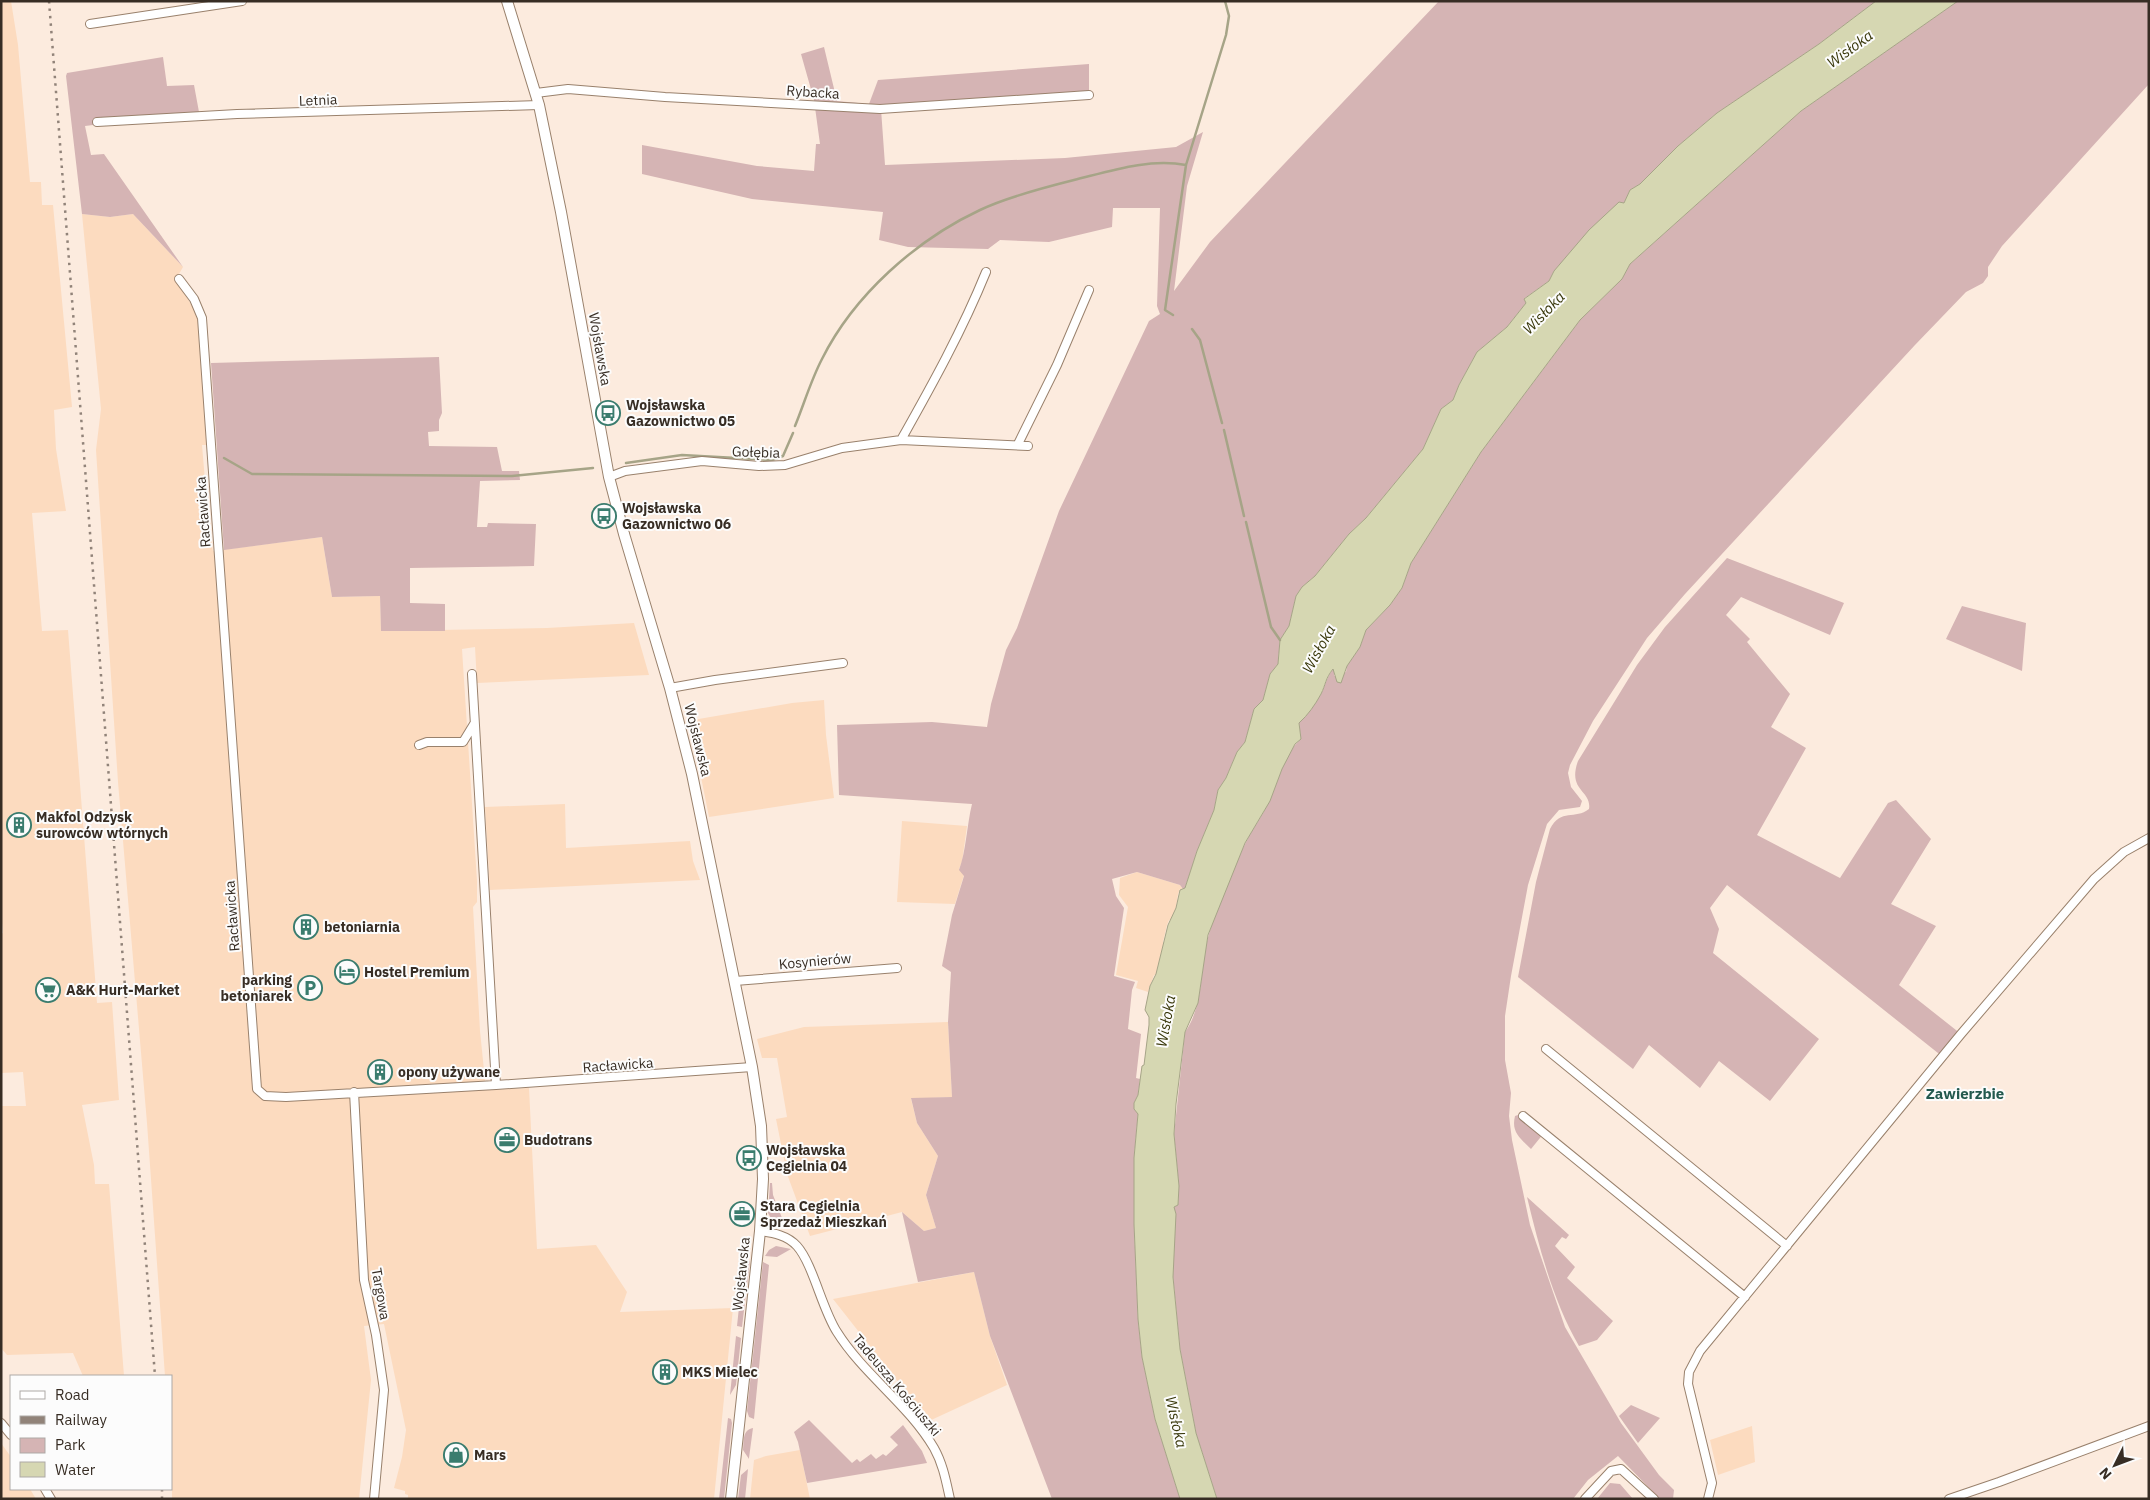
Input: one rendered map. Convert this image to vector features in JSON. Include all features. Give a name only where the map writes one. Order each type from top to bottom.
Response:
[{"type":"street","points":[[90,24],[242,1]]},
{"type":"street","name":"Wojsławska","points":[[507,1],[539,105],[561,212],[608,477],[670,688],[692,774],[752,1067],[763,1151],[760,1230],[731,1499]]},
{"type":"street","name":"Rybacka","points":[[536,92],[568,89],[665,97],[880,109],[1089,95]]},
{"type":"street","name":"Letnia","points":[[97,122],[237,114],[539,105]]},
{"type":"street","points":[[901,440],[969,313],[986,272]]},
{"type":"street","name":"Racławicka","points":[[179,279],[197,303],[202,318],[255,1084],[260,1093],[270,1097],[496,1085],[752,1067]]},
{"type":"street","points":[[1018,444],[1057,365],[1088,290]]},
{"type":"street","name":"Gołębia","points":[[608,477],[625,472],[702,462],[785,466],[842,448],[901,440],[1018,444],[1028,446]]},
{"type":"street","points":[[670,688],[843,663]]},
{"type":"street","points":[[472,674],[496,1085]]},
{"type":"street","points":[[419,745],[426,742],[462,742],[474,724]]},
{"type":"street","points":[[1715,1499],[1691,1399],[1689,1372],[1700,1350],[1961,1034],[2094,879],[2124,852],[2149,838]]},
{"type":"street","name":"Kosynierów","points":[[735,981],[897,968]]},
{"type":"street","points":[[1546,1050],[1787,1246]]},
{"type":"street","name":"Targowa","points":[[354,1092],[364,1280],[376,1335],[384,1390],[374,1499]]},
{"type":"street","points":[[1523,1116],[1745,1297]]},
{"type":"street","name":"Tadeusza Kościuszki","points":[[760,1230],[776,1233],[788,1239],[802,1252],[826,1311],[845,1345],[870,1376],[906,1412],[934,1449],[944,1473],[950,1499]]},
{"type":"street","points":[[1,1422],[10,1434]]},
{"type":"street","points":[[1949,1499],[2149,1426]]},
{"type":"street","points":[[1585,1499],[1611,1471],[1621,1469],[1654,1499]]},
{"type":"street","points":[[1708,1499],[1712,1483]]},
{"type":"shaded area","points":[[1,1],[11,1],[18,45],[30,182],[41,182],[42,205],[53,205],[72,407],[54,410],[56,449],[66,511],[32,513],[42,631],[68,630],[97,1003],[112,1002],[119,1100],[82,1105],[94,1165],[95,1184],[109,1184],[124,1375],[83,1375],[73,1353],[7,1355],[1,1348],[1,1106],[26,1106],[23,1072],[1,1073],[1,934],[3,933],[1,914]]},
{"type":"shaded area","points":[[82,214],[110,217],[133,214],[183,267],[179,274],[179,284],[198,316],[207,445],[202,445],[209,528],[213,551],[322,537],[332,597],[380,596],[381,631],[547,628],[634,623],[649,675],[477,683],[475,647],[462,649],[477,881],[477,902],[473,907],[480,1031],[486,1090],[529,1088],[537,1249],[596,1245],[627,1292],[620,1312],[733,1308],[714,1499],[408,1499],[405,1491],[394,1488],[402,1457],[406,1430],[384,1324],[364,1326],[371,1380],[359,1499],[172,1499],[172,1375],[165,1375],[147,1123],[118,782],[96,450],[101,409]]},
{"type":"shaded area","points":[[824,700],[826,735],[834,798],[709,817],[687,721],[792,703]]},
{"type":"shaded area","points":[[565,804],[566,848],[690,841],[693,861],[700,880],[490,890],[485,807]]},
{"type":"shaded area","points":[[902,821],[967,826],[962,862],[959,869],[964,875],[955,904],[897,902]]},
{"type":"shaded area","points":[[1137,872],[1180,885],[1183,889],[1180,889],[1172,920],[1169,920],[1167,925],[1163,942],[1165,943],[1156,975],[1154,975],[1148,992],[1136,988],[1138,981],[1116,975],[1128,907],[1119,895],[1120,878]]},
{"type":"shaded area","points":[[948,1022],[952,1097],[911,1099],[917,1123],[938,1156],[926,1195],[936,1228],[924,1231],[902,1212],[810,1236],[787,1174],[776,1119],[787,1117],[777,1058],[762,1058],[757,1039],[804,1027]]},
{"type":"shaded area","points":[[974,1272],[990,1336],[1007,1385],[929,1421],[833,1299]]},
{"type":"shaded area","points":[[1752,1426],[1755,1462],[1718,1475],[1710,1440]]},
{"type":"shaded area","points":[[1,1443],[10,1456],[10,1490],[31,1490],[36,1499],[1,1499]]},
{"type":"shaded area","points":[[800,1450],[810,1499],[750,1499],[754,1460]]},
{"type":"green space","points":[[1439,1],[1876,1],[1819,44],[1717,113],[1678,146],[1640,184],[1630,190],[1624,203],[1554,271],[1549,281],[1525,298],[1526,303],[1507,327],[1477,352],[1453,400],[1441,409],[1423,449],[1366,518],[1349,534],[1296,596],[1289,626],[1280,640],[1278,664],[1270,674],[1263,700],[1254,709],[1245,742],[1237,752],[1226,778],[1218,790],[1214,810],[1197,851],[1185,888],[1183,889],[1180,885],[1137,872],[1112,879],[1116,896],[1124,908],[1114,976],[1135,982],[1132,990],[1128,1029],[1141,1034],[1136,1078],[1140,1079],[1138,1095],[1134,1103],[1138,1114],[1134,1158],[1134,1224],[1138,1319],[1142,1357],[1155,1419],[1180,1499],[1052,1499],[990,1336],[974,1272],[918,1282],[902,1212],[924,1231],[936,1228],[926,1195],[938,1156],[917,1123],[911,1098],[952,1097],[948,1022],[951,972],[942,966],[952,915],[964,876],[959,870],[972,804],[839,795],[837,725],[932,722],[987,727],[991,704],[1006,650],[1017,628],[1059,511],[1149,321],[1160,314],[1157,306],[1160,208],[1113,208],[1112,227],[1049,242],[1000,240],[988,249],[908,247],[879,240],[883,212],[752,199],[642,174],[642,145],[757,166],[814,171],[816,144],[820,144],[814,100],[801,54],[824,47],[837,101],[869,104],[878,80],[1089,64],[1089,95],[881,109],[885,165],[1065,158],[1176,147],[1203,132],[1187,186],[1174,291],[1210,242]]},
{"type":"green space","points":[[1958,1],[2149,1],[2149,84],[2002,246],[1988,267],[1988,276],[1983,283],[1966,292],[1915,345],[1685,594],[1647,638],[1593,721],[1570,765],[1568,773],[1571,787],[1582,801],[1580,807],[1559,810],[1547,824],[1528,885],[1505,1016],[1505,1060],[1511,1093],[1509,1116],[1512,1140],[1530,1225],[1565,1327],[1621,1423],[1659,1475],[1674,1490],[1673,1499],[1659,1498],[1618,1456],[1588,1480],[1573,1499],[1217,1499],[1196,1433],[1180,1349],[1173,1277],[1174,1207],[1178,1205],[1179,1186],[1174,1134],[1185,1032],[1196,1009],[1199,997],[1209,934],[1235,864],[1268,805],[1286,759],[1301,739],[1299,723],[1316,702],[1334,668],[1334,676],[1346,672],[1347,666],[1360,647],[1366,630],[1390,605],[1402,588],[1411,563],[1481,452],[1580,320],[1622,279],[1630,264],[1801,111]]},
{"type":"green space","points":[[163,57],[167,86],[194,85],[199,112],[85,126],[91,155],[104,154],[183,267],[133,214],[110,217],[82,214],[66,76],[67,73]]},
{"type":"green space","points":[[439,357],[442,413],[439,420],[439,431],[428,432],[429,446],[497,447],[502,471],[519,471],[520,480],[480,481],[477,527],[487,527],[488,523],[536,524],[534,566],[410,568],[410,603],[445,604],[445,631],[381,631],[380,596],[332,597],[322,537],[224,550],[211,363]]},
{"type":"green space","points":[[1727,558],[1844,603],[1830,635],[1741,597],[1726,615],[1750,639],[1747,642],[1790,694],[1771,727],[1806,748],[1757,835],[1840,878],[1888,803],[1896,800],[1931,839],[1891,904],[1936,926],[1899,985],[1961,1034],[1943,1057],[1727,885],[1710,908],[1719,929],[1713,953],[1819,1039],[1770,1101],[1719,1061],[1700,1088],[1649,1045],[1633,1069],[1518,977],[1536,882],[1550,829],[1563,816],[1579,814],[1589,809],[1587,798],[1577,784],[1575,771],[1578,761],[1637,665],[1665,627]]},
{"type":"green space","points":[[1962,606],[2026,623],[2022,671],[1946,639]]},
{"type":"green space","points":[[1518,1115],[1544,1133],[1531,1149],[1515,1131],[1515,1116]]},
{"type":"green space","points":[[770,1183],[772,1183],[773,1195],[782,1218],[778,1222],[772,1220],[768,1213]]},
{"type":"green space","points":[[1527,1197],[1569,1235],[1566,1239],[1562,1237],[1555,1246],[1575,1267],[1567,1278],[1613,1321],[1597,1340],[1579,1346],[1570,1329],[1554,1292]]},
{"type":"green space","points":[[776,1246],[791,1249],[777,1257],[765,1256],[769,1250]]},
{"type":"green space","points":[[744,1260],[750,1261],[742,1327],[737,1326]]},
{"type":"green space","points":[[763,1262],[769,1265],[754,1419],[749,1417],[747,1411]]},
{"type":"green space","points":[[736,1336],[741,1338],[736,1385],[730,1395]]},
{"type":"green space","points":[[1631,1405],[1660,1418],[1638,1443],[1619,1416]]},
{"type":"green space","points":[[728,1418],[731,1419],[732,1423],[724,1499],[719,1499]]},
{"type":"green space","points":[[809,1420],[852,1463],[857,1459],[860,1462],[871,1454],[876,1459],[883,1454],[886,1456],[898,1445],[890,1437],[903,1425],[922,1451],[927,1463],[807,1483],[794,1432]]},
{"type":"green space","points":[[753,1428],[749,1459],[743,1450],[744,1440],[745,1433]]},
{"type":"green space","points":[[748,1469],[745,1499],[738,1499],[741,1475]]},
{"type":"green space","points":[[1610,1483],[1620,1484],[1633,1499],[1597,1499]]},
{"type":"water","name":"Wisłoka","points":[[1876,1],[1958,1],[1801,111],[1630,264],[1622,279],[1580,320],[1481,452],[1411,563],[1402,588],[1390,605],[1366,630],[1360,647],[1347,666],[1341,683],[1337,682],[1333,669],[1316,702],[1299,723],[1301,739],[1295,744],[1282,769],[1270,801],[1245,843],[1208,935],[1198,1003],[1185,1032],[1174,1134],[1179,1186],[1178,1205],[1174,1207],[1176,1214],[1173,1277],[1180,1349],[1196,1433],[1217,1499],[1180,1499],[1155,1419],[1142,1357],[1138,1319],[1134,1224],[1134,1158],[1138,1114],[1134,1109],[1134,1103],[1138,1095],[1142,1066],[1144,1065],[1149,1025],[1149,1017],[1145,1010],[1150,986],[1156,974],[1168,925],[1176,908],[1180,890],[1185,888],[1197,851],[1214,810],[1218,790],[1226,778],[1237,752],[1245,742],[1254,709],[1263,700],[1270,674],[1278,664],[1280,640],[1289,626],[1296,596],[1349,534],[1366,518],[1423,449],[1441,409],[1453,400],[1477,352],[1507,327],[1526,303],[1524,299],[1549,281],[1554,271],[1589,230],[1619,202],[1624,203],[1630,190],[1640,184],[1678,146],[1717,113],[1819,44]]},
{"type":"waterway","points":[[1173,315],[1165,310],[1186,165],[1226,35],[1229,16],[1225,1]]},
{"type":"waterway","points":[[795,426],[822,359],[835,335],[851,313],[889,272],[910,253],[933,237],[956,222],[980,210],[1039,189],[1144,164],[1172,163],[1186,165]]},
{"type":"waterway","points":[[1192,329],[1200,340],[1222,423]]},
{"type":"waterway","points":[[1224,430],[1244,516]]},
{"type":"waterway","points":[[626,463],[682,455],[772,460],[783,456],[793,433]]},
{"type":"waterway","points":[[224,458],[252,474],[512,476],[593,468]]},
{"type":"waterway","points":[[1246,522],[1271,627],[1280,640]]},
{"type":"railway","points":[[49,1],[155,1375]]},
{"type":"railway","points":[[162,1490],[162,1499]]},
{"type":"place","name":"Wojsławska Gazownictwo 05","points":[[608,413]]},
{"type":"place","name":"Wojsławska Gazownictwo 06","points":[[604,516]]},
{"type":"place","name":"Makfol Odzysk surowców wtórnych","points":[[19,825]]},
{"type":"place","name":"betoniarnia","points":[[306,927]]},
{"type":"place","name":"Hostel Premium","points":[[347,972]]},
{"type":"place","name":"parking betoniarek","points":[[310,988]]},
{"type":"place","name":"A&K Hurt-Market","points":[[48,990]]},
{"type":"place","name":"opony używane","points":[[380,1072]]},
{"type":"place","name":"Budotrans","points":[[507,1140]]},
{"type":"place","name":"Wojsławska Cegielnia 04","points":[[749,1158]]},
{"type":"place","name":"Stara Cegielnia Sprzedaż Mieszkań","points":[[742,1214]]},
{"type":"place","name":"MKS Mielec","points":[[665,1372]]},
{"type":"place","name":"Mars","points":[[456,1455]]},
{"type":"district","name":"Zawierzbie","points":[[1965,1094]]}]
